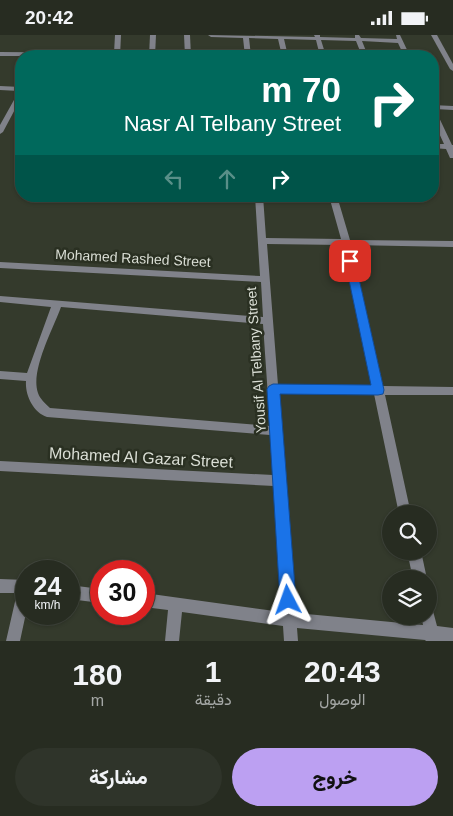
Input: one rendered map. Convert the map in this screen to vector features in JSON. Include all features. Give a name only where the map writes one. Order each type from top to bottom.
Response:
[{"type":"street","points":[[117,50],[118,35]]},
{"type":"street","points":[[152,50],[153,35]]},
{"type":"street","points":[[187,35],[188,50]]},
{"type":"street","points":[[211,35],[399,38],[404,50]]},
{"type":"street","points":[[434,35],[453,69]]},
{"type":"street","points":[[246,36],[247,50]]},
{"type":"street","points":[[281,37],[284,50]]},
{"type":"street","points":[[318,37],[321,50]]},
{"type":"street","points":[[358,38],[363,50]]},
{"type":"street","points":[[0,54],[15,54]]},
{"type":"street","points":[[0,88],[15,89]]},
{"type":"street","points":[[0,132],[15,102]]},
{"type":"street","points":[[439,108],[453,108]]},
{"type":"street","points":[[439,122],[451,147],[453,156]]},
{"type":"street","name":"Yousif Al Telbany Street","points":[[260,202],[291,641]]},
{"type":"street","points":[[335,202],[346,242],[404,505]]},
{"type":"street","points":[[263,241],[453,244]]},
{"type":"street","name":"Mohamed Rashed Street","points":[[0,265],[265,279]]},
{"type":"street","points":[[0,299],[268,321]]},
{"type":"street","points":[[57,304],[31,377],[33,395],[38,404],[47,412],[276,431]]},
{"type":"street","points":[[0,375],[31,377]]},
{"type":"street","points":[[273,389],[453,391]]},
{"type":"street","name":"Mohamed Al Gazar Street","points":[[0,466],[280,481]]},
{"type":"street","points":[[0,586],[15,587]]},
{"type":"street","points":[[155,601],[433,637],[453,635]]},
{"type":"street","points":[[172,641],[176,604]]},
{"type":"street","points":[[13,641],[17,625]]},
{"type":"route","points":[[288,600],[273,389],[378,390],[350,261]]}]
